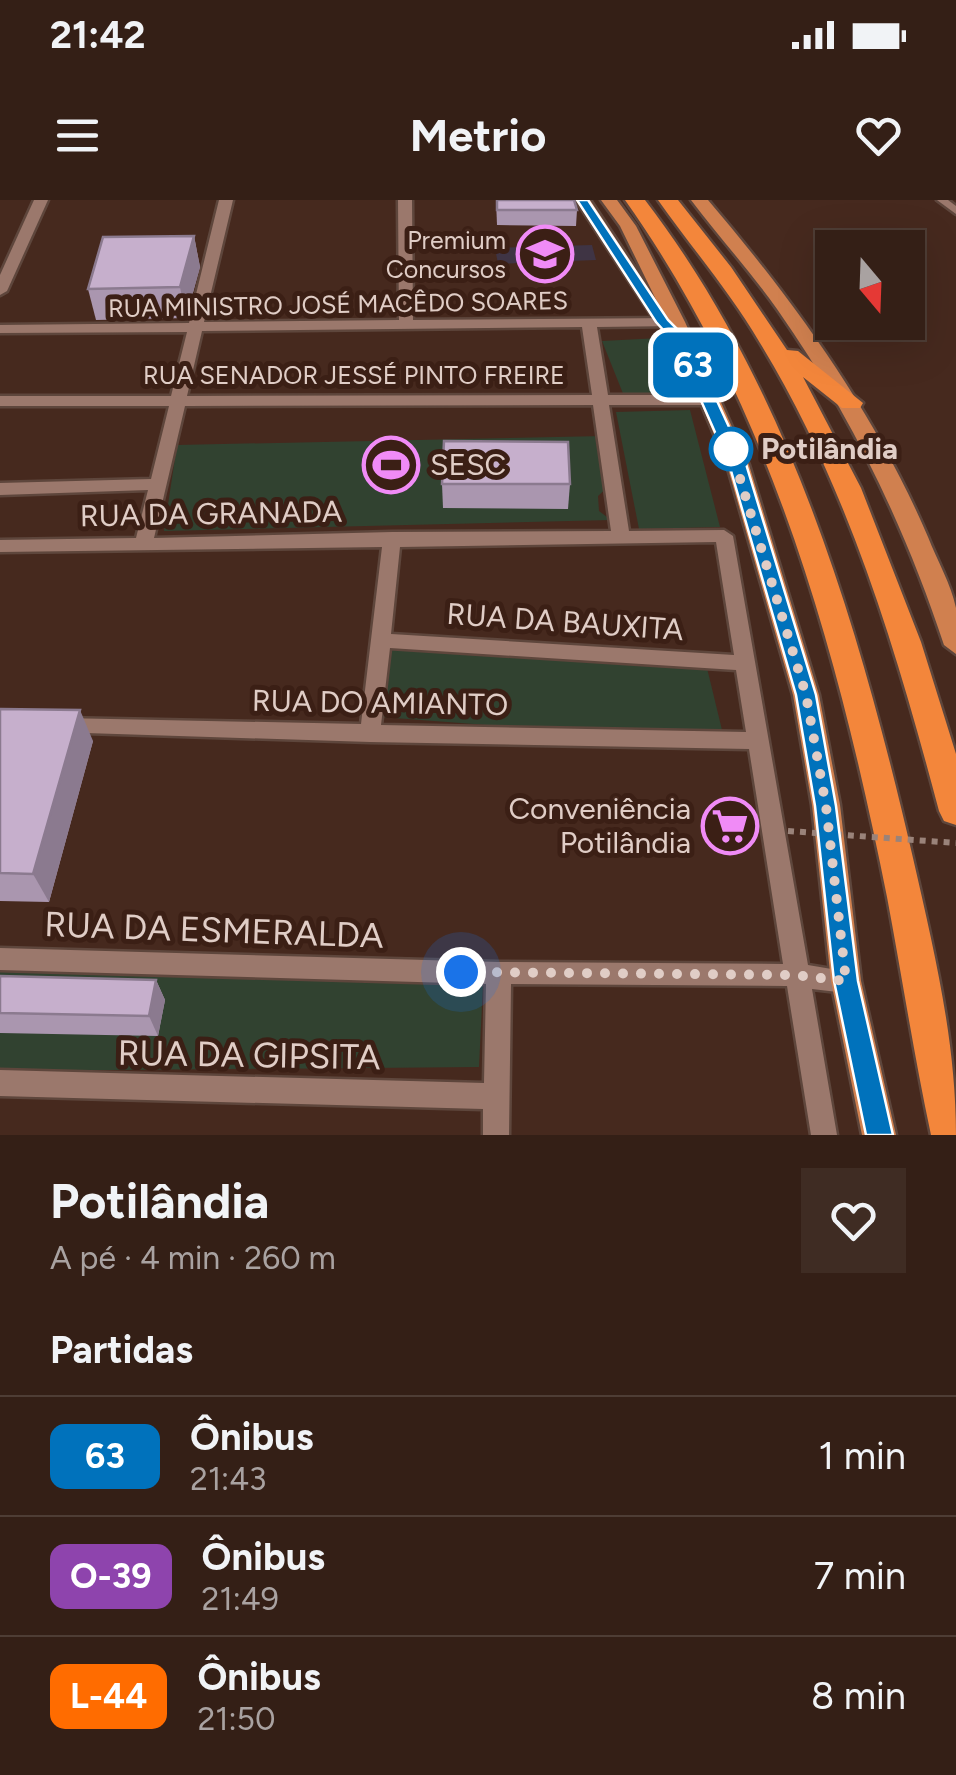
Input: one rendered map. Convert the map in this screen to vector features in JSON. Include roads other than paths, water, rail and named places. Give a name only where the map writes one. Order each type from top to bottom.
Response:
[{"type":"highway","points":[[635,200],[695,291],[749,391],[809,532],[856,694],[882,804],[951,1135]]},
{"type":"highway","points":[[668,200],[776,345],[852,489],[886,577],[956,810]]},
{"type":"highway","points":[[776,345],[851,403]]},
{"type":"main road","points":[[583,200],[674,329]]},
{"type":"main road","points":[[609,200],[628,226],[738,464],[806,695],[826,806],[846,981],[880,1135]]},
{"type":"main road","points":[[698,200],[774,292],[851,403],[902,504],[955,640]]},
{"type":"street","points":[[0,291],[42,200]]},
{"type":"street","points":[[144,542],[226,200]]},
{"type":"street","points":[[405,200],[406,327]]},
{"type":"street","points":[[589,324],[621,538]]},
{"type":"street","name":"RUA MINISTRO JOSÉ MACÊDO SOARES","points":[[0,329],[589,324],[674,329]]},
{"type":"street","name":"RUA SENADOR JESSÉ PINTO FREIRE","points":[[0,401],[708,400]]},
{"type":"street","points":[[0,489],[158,484]]},
{"type":"street","name":"RUA DA GRANADA","points":[[0,546],[724,536],[746,663]]},
{"type":"street","points":[[370,734],[392,538]]},
{"type":"street","name":"RUA DA BAUXITA","points":[[380,640],[746,663]]},
{"type":"street","points":[[746,663],[794,975],[824,1135]]},
{"type":"street","name":"RUA DO AMIANTO","points":[[39,726],[759,741]]},
{"type":"street","name":"RUA DA ESMERALDA","points":[[0,959],[500,973],[794,975],[846,981]]},
{"type":"street","points":[[496,1135],[500,973]]},
{"type":"street","name":"RUA DA GIPSITA","points":[[0,1083],[496,1096]]},
{"type":"lane","points":[[942,200],[956,211]]},
{"type":"place","name":"Premium Concursos","points":[[545,254]]},
{"type":"place","name":"Potilândia","points":[[731,449]]},
{"type":"place","name":"SESC","points":[[391,465]]},
{"type":"place","name":"Conveniência Potilândia","points":[[730,826]]}]
